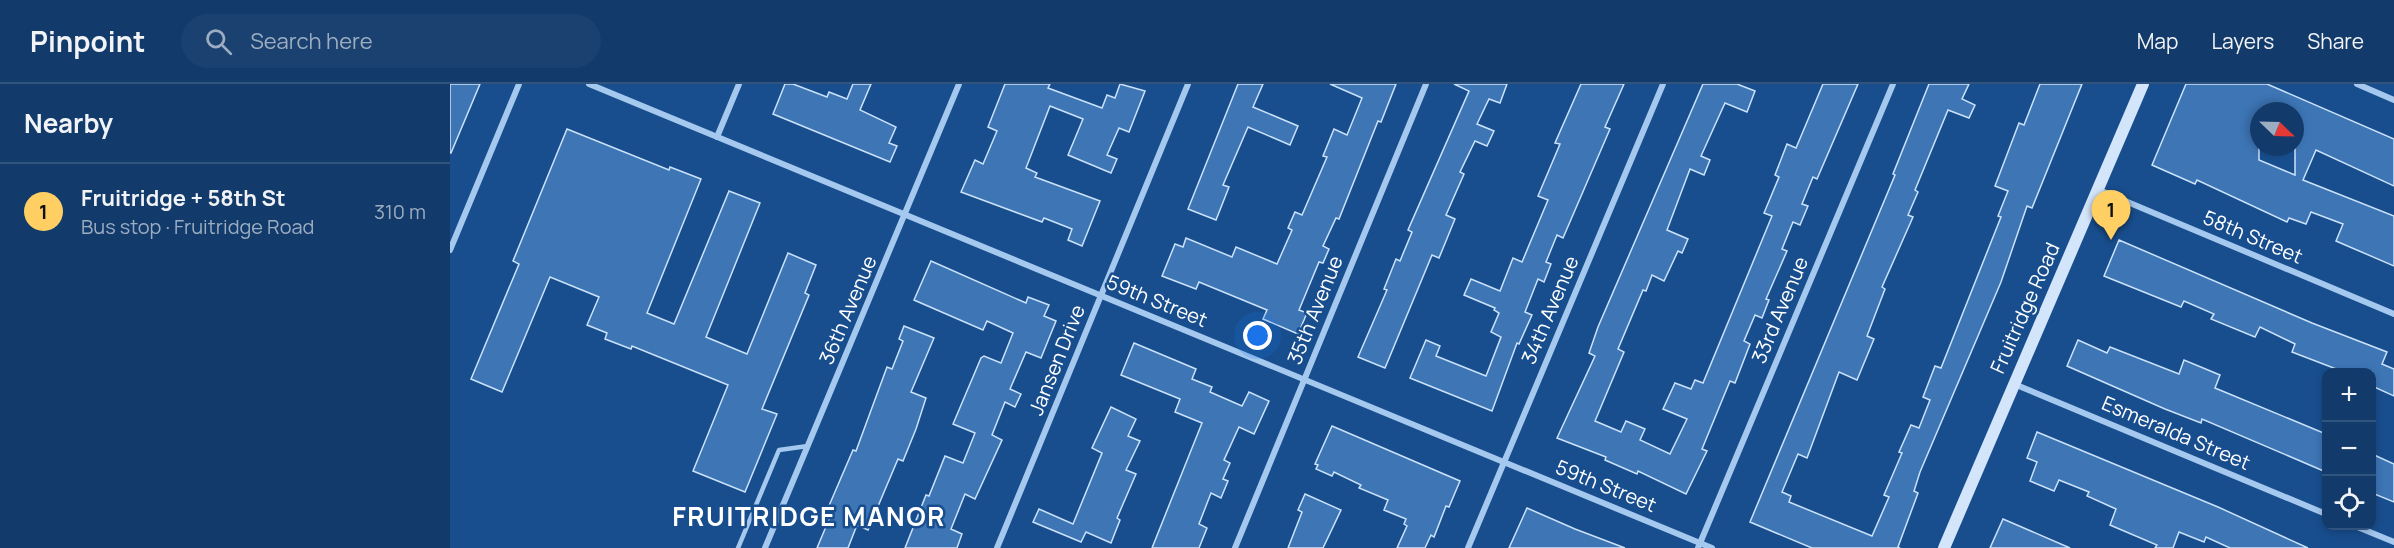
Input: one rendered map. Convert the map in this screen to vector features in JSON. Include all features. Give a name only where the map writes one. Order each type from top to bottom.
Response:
[{"type":"main road","name":"Fruitridge Road","points":[[1944,548],[2012,384],[2099,190],[2143,84]]},
{"type":"street","points":[[450,250],[519,84]]},
{"type":"street","name":"59th Street","points":[[589,84],[1504,462],[1699,546],[1712,548]]},
{"type":"street","points":[[717,137],[740,84]]},
{"type":"street","name":"36th Avenue","points":[[765,548],[960,84]]},
{"type":"street","name":"Jansen Drive","points":[[997,548],[1188,84]]},
{"type":"street","name":"35th Avenue","points":[[1235,548],[1426,84]]},
{"type":"street","name":"34th Avenue","points":[[1468,548],[1663,84]]},
{"type":"street","name":"33rd Avenue","points":[[1699,546],[1893,84]]},
{"type":"street","points":[[2357,84],[2394,100]]},
{"type":"street","name":"58th Street","points":[[2099,190],[2394,314]]},
{"type":"street","name":"Esmeralda Street","points":[[2012,384],[2322,512]]},
{"type":"street","points":[[2366,530],[2394,542]]},
{"type":"lane","points":[[738,548],[779,450],[808,446]]},
{"type":"building","points":[[450,84],[480,84],[451,153],[450,153]]},
{"type":"building","points":[[785,84],[793,84],[827,97],[829,92],[847,99],[853,84],[871,84],[860,110],[896,127],[889,143],[897,146],[890,162],[773,114]]},
{"type":"building","points":[[1005,84],[1050,84],[1048,88],[1102,108],[1107,95],[1115,98],[1120,84],[1145,91],[1129,132],[1119,128],[1107,155],[1117,159],[1111,173],[1068,155],[1083,119],[1050,106],[1026,168],[1037,173],[1035,177],[1100,201],[1082,246],[1068,240],[1072,229],[1044,218],[1042,222],[961,192],[975,160],[983,164],[997,131],[988,127]]},
{"type":"building","points":[[1238,84],[1263,84],[1253,107],[1298,126],[1290,145],[1248,127],[1223,185],[1229,187],[1216,220],[1188,209]]},
{"type":"building","points":[[1330,84],[1396,84],[1381,122],[1378,121],[1339,219],[1336,218],[1323,246],[1329,249],[1323,263],[1319,262],[1299,310],[1307,313],[1298,334],[1263,319],[1267,310],[1199,282],[1196,289],[1162,276],[1175,244],[1183,247],[1186,238],[1232,257],[1236,247],[1277,264],[1292,230],[1288,228],[1295,212],[1302,215],[1327,157],[1323,156],[1334,129],[1347,135],[1362,98]]},
{"type":"building","points":[[1454,84],[1507,84],[1500,103],[1489,99],[1477,124],[1494,131],[1487,146],[1475,141],[1460,172],[1464,174],[1446,215],[1455,219],[1439,258],[1432,255],[1385,368],[1358,357],[1387,290],[1384,289],[1396,259],[1400,261],[1412,232],[1408,230],[1469,91]]},
{"type":"building","points":[[1581,84],[1624,84],[1605,127],[1610,129],[1563,238],[1557,235],[1546,262],[1551,264],[1544,282],[1538,279],[1525,312],[1532,315],[1519,344],[1517,343],[1492,411],[1410,378],[1426,340],[1440,346],[1436,356],[1486,376],[1501,337],[1491,332],[1499,313],[1494,310],[1495,308],[1464,295],[1471,279],[1500,291],[1513,258],[1522,262],[1548,200],[1538,196],[1560,144],[1555,143]]},
{"type":"building","points":[[1703,84],[1737,84],[1755,91],[1747,112],[1725,103],[1701,156],[1710,160],[1704,175],[1690,169],[1667,230],[1688,239],[1682,253],[1678,251],[1664,281],[1652,275],[1646,291],[1643,290],[1618,349],[1624,352],[1595,421],[1621,432],[1626,421],[1645,429],[1640,440],[1670,454],[1687,419],[1663,409],[1675,383],[1691,389],[1695,380],[1703,383],[1772,216],[1764,213],[1779,177],[1775,175],[1787,144],[1796,148],[1823,84],[1858,84],[1817,179],[1813,177],[1802,204],[1808,206],[1800,225],[1793,222],[1782,249],[1787,251],[1766,299],[1769,300],[1762,318],[1755,315],[1744,341],[1750,344],[1735,383],[1730,381],[1702,449],[1707,451],[1686,494],[1638,471],[1637,474],[1605,460],[1606,457],[1557,438],[1595,356],[1589,353],[1598,327]]},
{"type":"building","points":[[1929,84],[1969,84],[1962,99],[1975,105],[1969,118],[1948,110],[1915,190],[1918,192],[1908,215],[1913,217],[1882,287],[1885,289],[1867,336],[1874,339],[1857,380],[1839,372],[1807,458],[1798,454],[1782,492],[1791,496],[1789,502],[1872,536],[1889,497],[1884,495],[1902,453],[1899,452],[1911,425],[1919,428],[1930,400],[1923,397],[1935,366],[1941,368],[2001,217],[1998,216],[2008,191],[1995,186],[2019,123],[2024,125],[2040,84],[2082,84],[2032,208],[2027,206],[2001,282],[1920,472],[1914,491],[1918,493],[1898,547],[1900,548],[1812,548],[1750,522],[1895,175],[1893,174]]},
{"type":"building","points":[[2186,84],[2267,84],[2394,139],[2394,186],[2316,150],[2303,180],[2394,216],[2394,266],[2336,241],[2343,224],[2311,212],[2306,224],[2289,218],[2287,222],[2197,180],[2195,184],[2152,165]]},
{"type":"building","points":[[567,129],[669,170],[670,167],[701,179],[647,313],[674,324],[729,191],[760,203],[706,337],[747,354],[788,253],[816,265],[805,293],[809,295],[762,409],[777,414],[745,492],[693,471],[728,385],[632,346],[631,349],[605,339],[607,333],[587,325],[599,297],[550,277],[502,392],[471,379],[519,264],[513,261]]},
{"type":"building","points":[[2119,240],[2312,323],[2387,352],[2382,364],[2394,369],[2394,396],[2376,388],[2376,368],[2334,368],[2292,352],[2295,344],[2260,327],[2255,337],[2211,319],[2214,314],[2184,301],[2181,307],[2104,276]]},
{"type":"building","points":[[931,261],[1026,303],[1028,297],[1049,305],[1044,316],[1056,321],[1041,358],[1026,352],[1010,389],[1021,394],[1015,407],[1005,402],[992,435],[1002,440],[975,499],[965,494],[951,529],[962,534],[957,548],[905,548],[926,495],[929,496],[945,456],[963,463],[975,433],[953,424],[981,358],[984,356],[1001,363],[1013,333],[987,321],[983,330],[914,300]]},
{"type":"building","points":[[904,326],[934,338],[911,392],[926,398],[916,429],[903,461],[898,459],[868,530],[857,525],[848,548],[817,548],[833,510],[828,508],[853,450],[856,451],[887,367],[892,369],[903,341],[899,339]]},
{"type":"building","points":[[2078,340],[2107,353],[2110,347],[2179,374],[2184,360],[2220,375],[2215,388],[2322,432],[2322,470],[2202,419],[2201,423],[2165,409],[2067,366]]},
{"type":"building","points":[[1134,343],[1196,369],[1192,379],[1212,387],[1210,392],[1242,406],[1249,392],[1269,401],[1254,434],[1239,427],[1224,460],[1230,463],[1223,479],[1228,481],[1221,498],[1211,493],[1199,524],[1207,528],[1199,548],[1152,548],[1202,423],[1175,412],[1180,399],[1121,375]]},
{"type":"building","points":[[1111,407],[1136,419],[1128,436],[1140,441],[1126,470],[1136,474],[1117,518],[1120,520],[1111,543],[1086,532],[1081,542],[1033,522],[1039,509],[1073,524],[1102,453],[1092,448]]},
{"type":"building","points":[[1332,426],[1460,481],[1449,507],[1446,506],[1434,537],[1431,535],[1425,548],[1397,548],[1407,526],[1404,524],[1406,519],[1384,510],[1388,500],[1359,488],[1361,485],[1334,472],[1332,476],[1316,469],[1318,465],[1315,464]]},
{"type":"building","points":[[2037,432],[2218,507],[2308,548],[2230,548],[2206,537],[2204,542],[2179,532],[2173,548],[2155,548],[2157,545],[2110,525],[2116,509],[2087,496],[2089,492],[2059,480],[2054,491],[2030,481],[2037,462],[2027,458]]},
{"type":"building","points":[[2376,456],[2394,464],[2394,502],[2376,495]]},
{"type":"building","points":[[1305,494],[1341,510],[1323,548],[1288,548],[1302,512],[1298,510]]},
{"type":"building","points":[[1527,508],[1575,529],[1625,548],[1509,548]]},
{"type":"building","points":[[2003,519],[2070,548],[1990,548]]},
{"type":"place","name":"Fruitridge + 58th St","points":[[2111,240]]},
{"type":"district","name":"FRUITRIDGE MANOR","points":[[809,517]]}]
